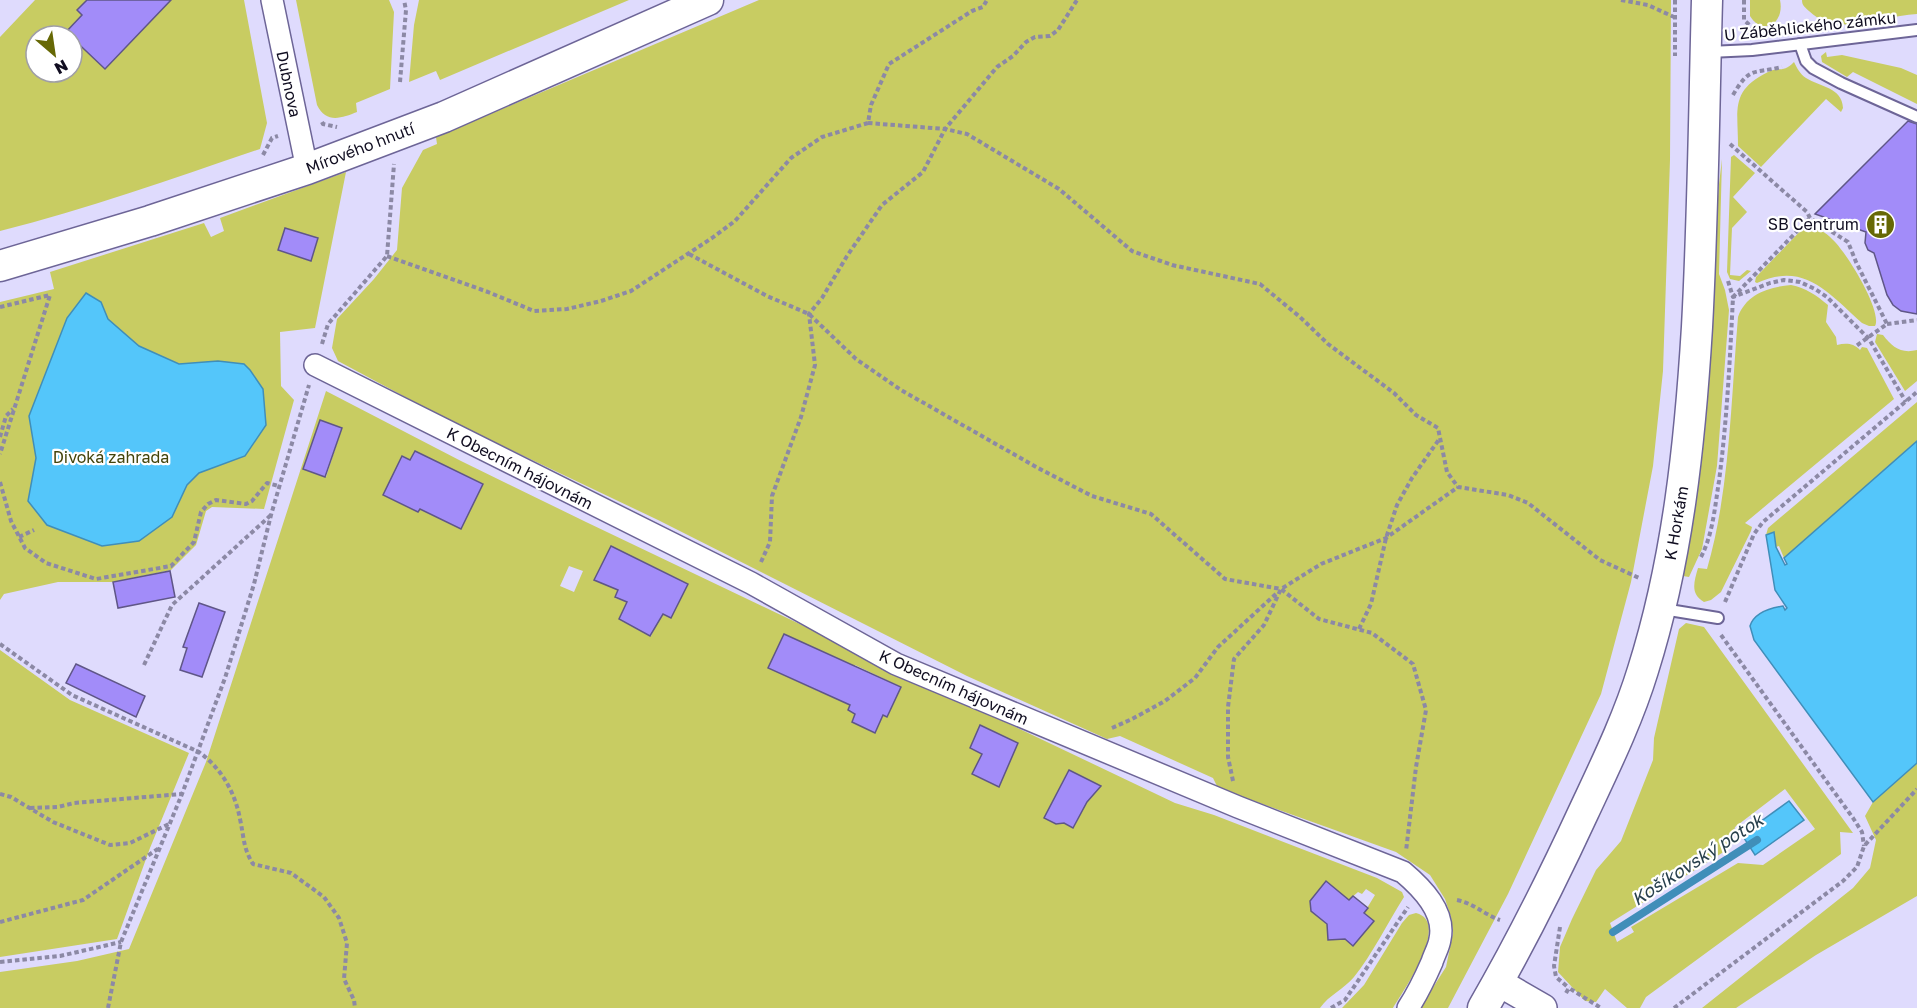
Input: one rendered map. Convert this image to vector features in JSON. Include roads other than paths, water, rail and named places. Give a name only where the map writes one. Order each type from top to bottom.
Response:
[{"type":"main road","name":"Mírového hnutí","points":[[0,266],[150,221],[308,169],[444,117],[708,0]]},
{"type":"main road","name":"K Horkám","points":[[1484,1008],[1538,906],[1615,744],[1644,667],[1648,599],[1679,507],[1693,391],[1702,239],[1707,0]]},
{"type":"street","name":"Dubnova","points":[[272,0],[308,169]]},
{"type":"street","name":"K Obecním hájovnám","points":[[315,364],[751,583],[896,664],[1238,807],[1403,872],[1429,899],[1440,920],[1441,939],[1422,987],[1408,1008]]},
{"type":"street","points":[[1498,982],[1543,1008]]},
{"type":"lane","name":"U Záběhlického zámku","points":[[1706,52],[1917,30]]},
{"type":"lane","points":[[1800,44],[1806,61],[1813,68],[1917,117]]},
{"type":"lane","points":[[1648,599],[1718,618]]},
{"type":"water","points":[[86,293],[101,302],[108,319],[139,346],[179,364],[218,361],[244,364],[263,389],[266,425],[245,456],[199,473],[187,485],[172,517],[139,541],[102,546],[47,525],[28,501],[36,458],[29,416],[67,318]]},
{"type":"water","points":[[1917,441],[1917,763],[1873,802],[1754,640],[1750,626],[1752,621],[1763,612],[1783,606],[1785,610],[1787,608],[1775,590],[1766,535],[1774,532],[1776,547],[1785,565],[1787,564],[1784,558]]},
{"type":"water","points":[[1789,801],[1804,820],[1755,855],[1742,835]]},
{"type":"waterway","name":"Košíkovský potok","points":[[1613,932],[1757,840]]},
{"type":"place","name":"SB Centrum","points":[[1880,224]]},
{"type":"park label","name":"Divoká zahrada","points":[[111,457]]}]
